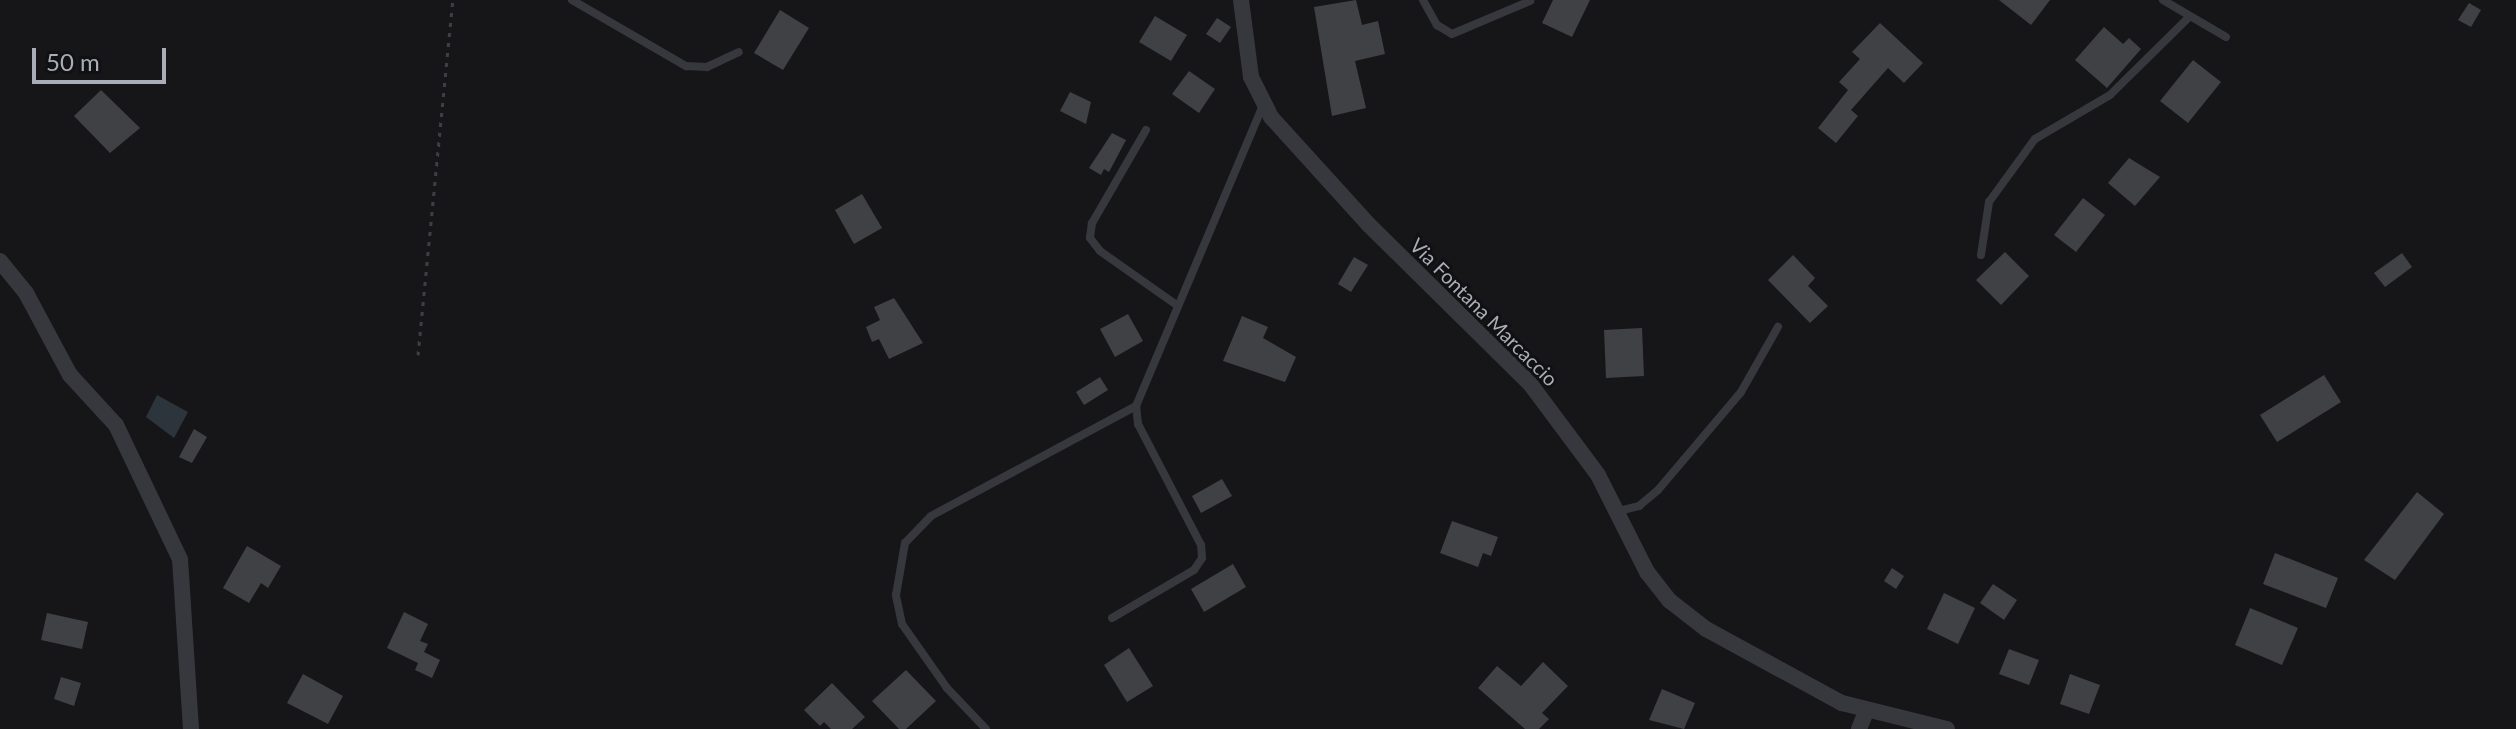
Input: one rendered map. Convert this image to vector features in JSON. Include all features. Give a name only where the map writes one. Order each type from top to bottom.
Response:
[{"type":"street","name":"Via Fontana Marcaccio","points":[[1241,0],[1243,42],[1263,105],[1368,224],[1531,385],[1586,456],[1619,511],[1647,572],[1687,616],[1866,712],[1947,729]]},
{"type":"street","points":[[0,261],[26,293],[66,369],[120,431],[180,559],[191,729]]},
{"type":"street","points":[[1859,729],[1866,712]]},
{"type":"lane","points":[[572,0],[686,66],[707,67],[739,52]]},
{"type":"lane","points":[[1423,0],[1437,25],[1452,34],[1530,1]]},
{"type":"lane","points":[[2163,0],[2226,37]]},
{"type":"lane","points":[[1981,255],[1989,202],[2035,139],[2110,95],[2190,16]]},
{"type":"lane","points":[[1112,618],[1194,570],[1203,554],[1138,424],[1136,406],[1175,304],[1263,105]]},
{"type":"lane","points":[[1146,130],[1092,223],[1090,238],[1100,251],[1175,304]]},
{"type":"lane","points":[[1619,511],[1639,506],[1658,490],[1748,382],[1778,327]]},
{"type":"lane","points":[[986,729],[947,688],[902,624],[896,595],[901,550],[913,531],[931,516],[1136,406]]},
{"type":"path","points":[[418,355],[453,0]]},
{"type":"shaded area","points":[[157,395],[188,412],[174,438],[146,417]]},
{"type":"building","points":[[1356,0],[1362,25],[1378,21],[1385,54],[1355,61],[1366,108],[1332,116],[1314,7]]},
{"type":"building","points":[[1553,0],[1590,0],[1572,37],[1542,23]]},
{"type":"building","points":[[1999,0],[2050,0],[2031,25]]},
{"type":"building","points":[[2469,3],[2481,10],[2471,27],[2458,20]]},
{"type":"building","points":[[780,10],[809,28],[783,70],[754,53]]},
{"type":"building","points":[[1155,16],[1187,35],[1171,61],[1139,42]]},
{"type":"building","points":[[1217,18],[1231,27],[1220,43],[1206,34]]},
{"type":"building","points":[[1880,23],[1923,63],[1904,83],[1888,68],[1851,110],[1858,116],[1836,143],[1818,128],[1848,90],[1839,82],[1860,59],[1852,52]]},
{"type":"building","points":[[2104,27],[2123,44],[2129,38],[2141,49],[2107,88],[2075,60]]},
{"type":"building","points":[[2193,60],[2221,82],[2188,123],[2160,101]]},
{"type":"building","points":[[1189,71],[1215,89],[1199,113],[1172,94]]},
{"type":"building","points":[[101,90],[140,128],[110,153],[74,116]]},
{"type":"building","points":[[1070,92],[1091,102],[1086,124],[1060,111]]},
{"type":"building","points":[[1112,133],[1126,140],[1109,172],[1104,169],[1101,175],[1089,168]]},
{"type":"building","points":[[2129,158],[2160,177],[2135,206],[2108,183]]},
{"type":"building","points":[[862,194],[882,228],[854,244],[835,210]]},
{"type":"building","points":[[2083,198],[2105,215],[2076,252],[2054,235]]},
{"type":"building","points":[[2005,252],[2029,276],[2001,305],[1976,280]]},
{"type":"building","points":[[2402,253],[2412,267],[2385,287],[2374,273]]},
{"type":"building","points":[[1793,255],[1815,278],[1808,286],[1828,306],[1810,323],[1768,280]]},
{"type":"building","points":[[1354,257],[1368,265],[1351,292],[1338,284]]},
{"type":"building","points":[[894,298],[923,343],[889,359],[879,339],[872,342],[866,327],[880,320],[874,307]]},
{"type":"building","points":[[1128,314],[1143,341],[1115,357],[1100,329]]},
{"type":"building","points":[[1242,316],[1268,327],[1263,338],[1296,357],[1285,382],[1223,361]]},
{"type":"building","points":[[1642,328],[1644,376],[1606,378],[1604,330]]},
{"type":"building","points":[[2324,375],[2341,402],[2277,442],[2260,415]]},
{"type":"building","points":[[1100,377],[1108,390],[1084,405],[1076,392]]},
{"type":"building","points":[[194,429],[207,437],[192,463],[179,457]]},
{"type":"building","points":[[1222,479],[1232,496],[1201,513],[1192,496]]},
{"type":"building","points":[[2417,492],[2444,514],[2395,580],[2364,560]]},
{"type":"building","points":[[1452,521],[1498,537],[1491,556],[1483,553],[1478,567],[1440,553]]},
{"type":"building","points":[[247,546],[281,566],[268,588],[261,583],[249,603],[223,588]]},
{"type":"building","points":[[2275,553],[2338,578],[2326,608],[2263,584]]},
{"type":"building","points":[[1233,564],[1246,587],[1204,612],[1191,589]]},
{"type":"building","points":[[1892,568],[1904,576],[1896,589],[1884,581]]},
{"type":"building","points":[[1993,584],[2017,600],[2004,620],[1980,603]]},
{"type":"building","points":[[1944,593],[1975,608],[1958,644],[1927,629]]},
{"type":"building","points":[[2250,608],[2298,628],[2282,665],[2235,645]]},
{"type":"building","points":[[404,612],[428,624],[420,641],[428,644],[424,652],[440,660],[432,678],[415,670],[418,663],[387,648]]},
{"type":"building","points":[[47,613],[88,622],[82,649],[41,640]]},
{"type":"building","points":[[1129,648],[1153,686],[1127,702],[1104,665]]},
{"type":"building","points":[[2009,649],[2039,660],[2029,685],[1999,674]]},
{"type":"building","points":[[1543,662],[1568,686],[1542,713],[1549,719],[1539,729],[1525,729],[1478,688],[1497,666],[1521,686]]},
{"type":"building","points":[[906,670],[936,701],[906,729],[899,729],[872,701]]},
{"type":"building","points":[[303,674],[343,696],[328,724],[287,703]]},
{"type":"building","points":[[2070,674],[2100,685],[2089,714],[2060,704]]},
{"type":"building","points":[[61,677],[81,683],[74,706],[54,699]]},
{"type":"building","points":[[832,683],[865,717],[852,729],[831,729],[824,722],[820,726],[804,710]]},
{"type":"building","points":[[1662,689],[1695,703],[1684,729],[1649,720]]}]
